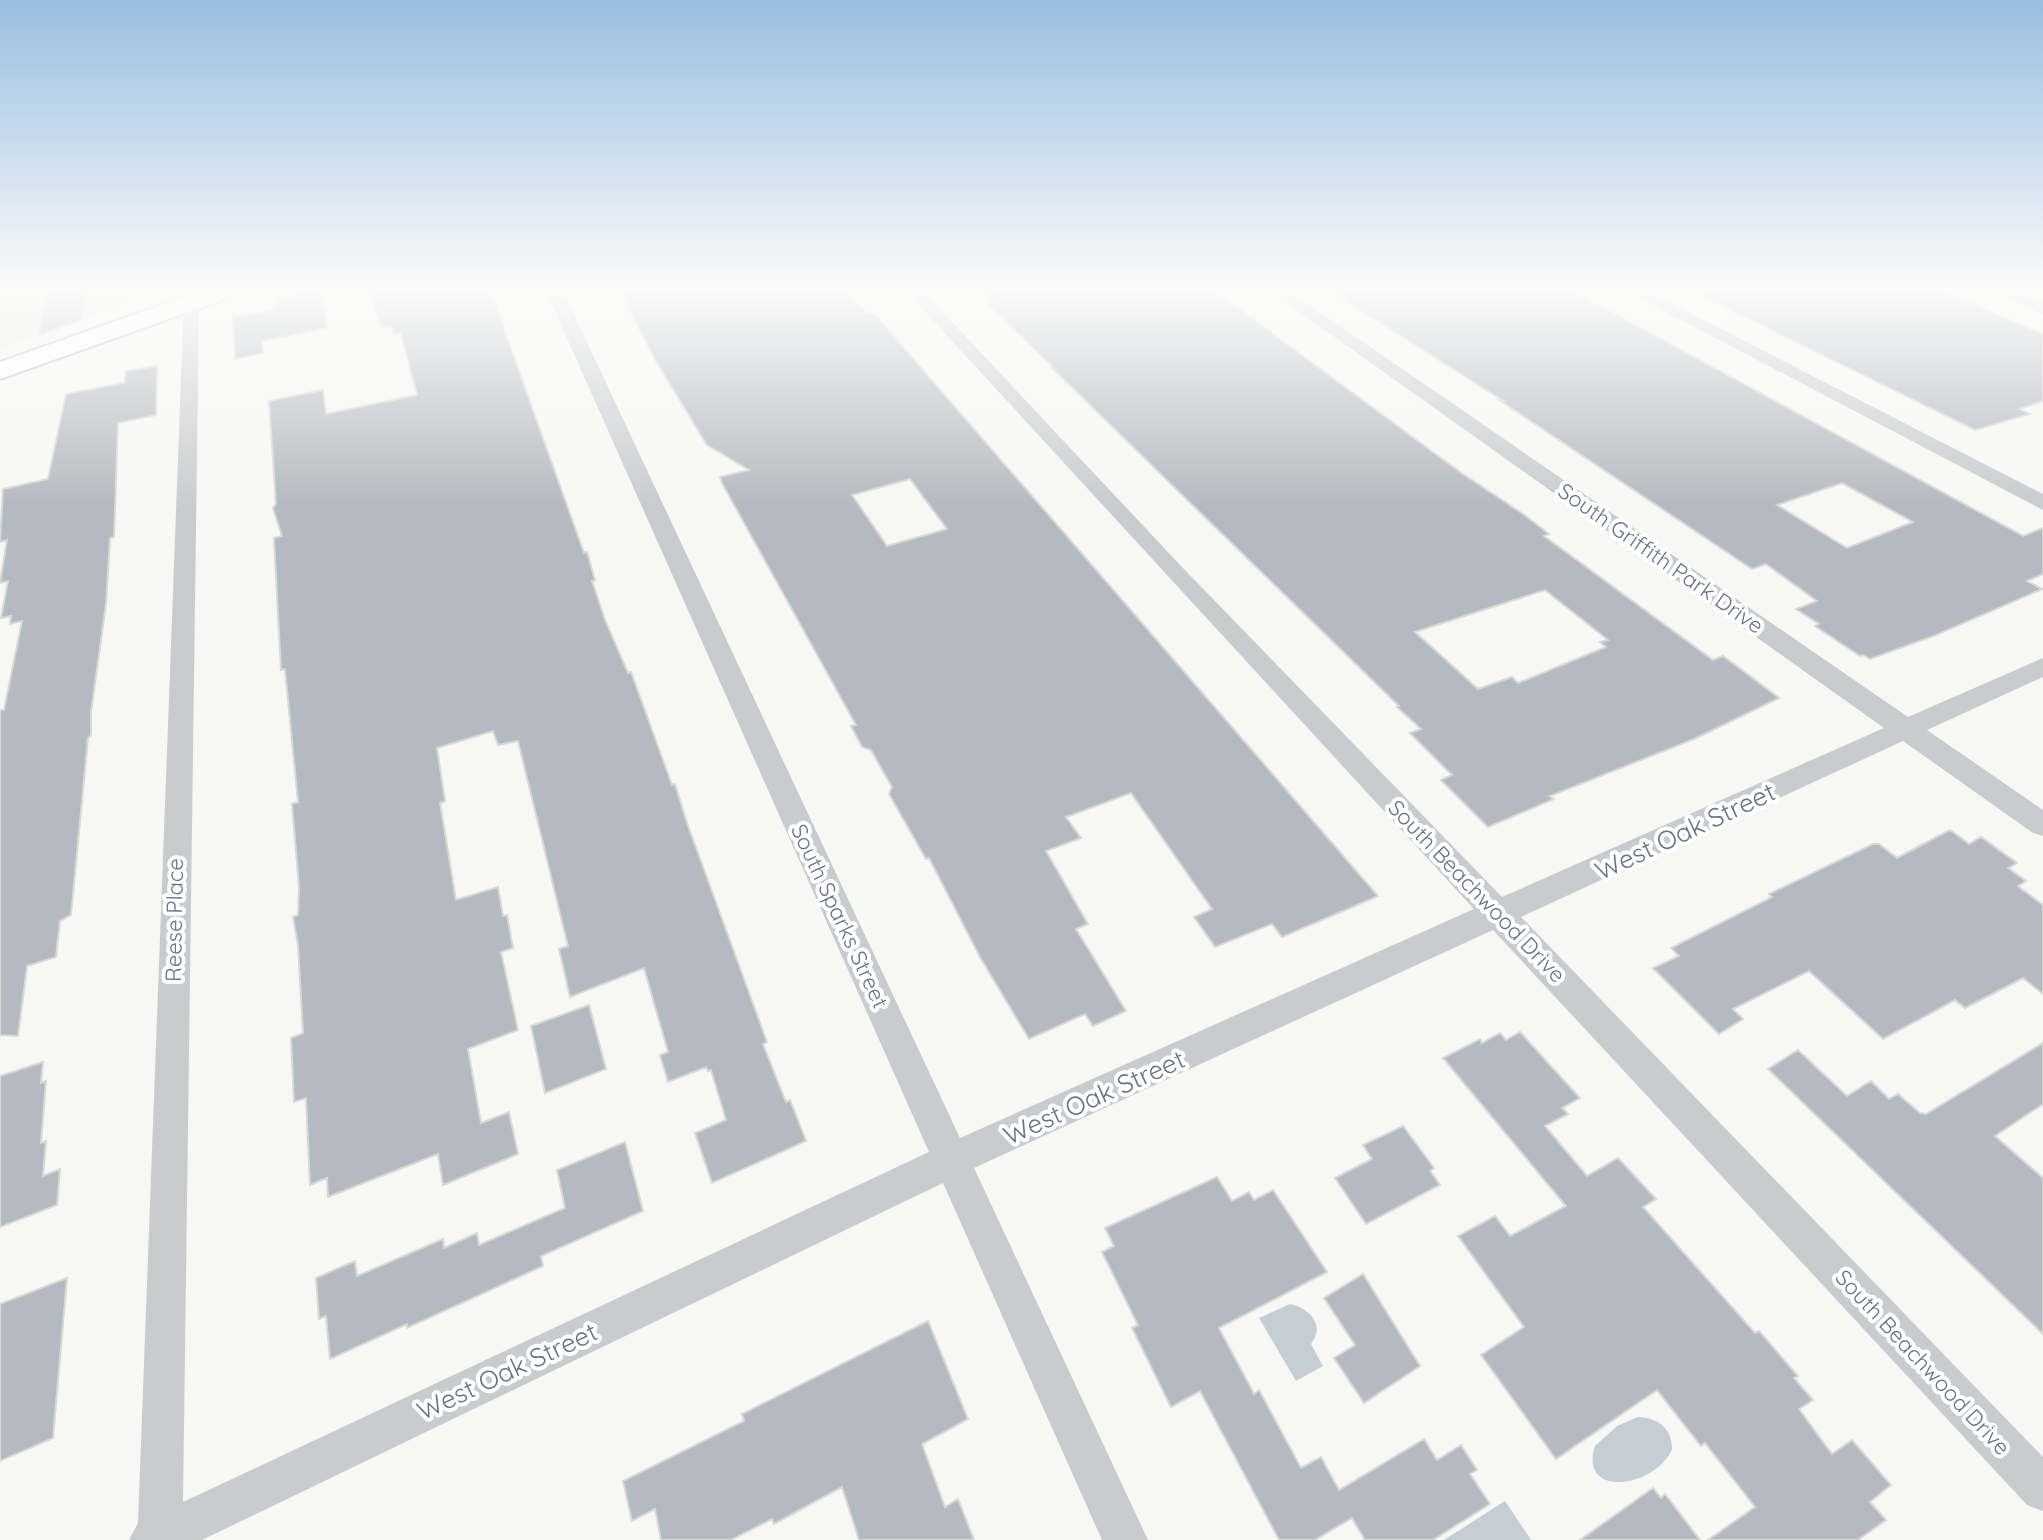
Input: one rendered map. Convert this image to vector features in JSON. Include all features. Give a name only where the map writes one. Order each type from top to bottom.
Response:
[{"type":"main road","points":[[0,371],[23,363]]},
{"type":"street","name":"Reese Place","points":[[156,1538],[188,363]]},
{"type":"street","name":"South Sparks Street","points":[[587,363],[1125,1540]]},
{"type":"street","name":"South Beachwood Drive","points":[[980,363],[1173,571],[2043,1489]]},
{"type":"street","name":"South Griffith Park Drive","points":[[1381,363],[2043,825]]},
{"type":"street","points":[[1773,363],[2043,503]]},
{"type":"street","name":"West Oak Street","points":[[156,1538],[951,1160],[1501,915],[2043,667]]},
{"type":"shaded area","points":[[1290,1304],[1303,1309],[1313,1318],[1317,1330],[1311,1344],[1323,1366],[1296,1381],[1259,1318]]},
{"type":"shaded area","points":[[1638,1417],[1652,1419],[1667,1430],[1672,1449],[1664,1462],[1637,1479],[1608,1481],[1598,1475],[1593,1463],[1595,1446],[1617,1426]]},
{"type":"shaded area","points":[[1505,1501],[1531,1540],[1444,1540]]},
{"type":"building","points":[[409,363],[516,363],[584,553],[587,552],[595,580],[592,581],[605,620],[628,673],[631,672],[672,785],[675,784],[767,1042],[763,1044],[786,1102],[790,1100],[806,1141],[712,1183],[695,1133],[726,1120],[711,1070],[708,1071],[706,1067],[668,1082],[660,1055],[668,1052],[644,968],[570,997],[559,949],[568,946],[518,741],[498,745],[493,731],[437,748],[445,801],[440,803],[456,900],[498,887],[503,916],[507,915],[513,948],[501,952],[518,1030],[468,1049],[481,1123],[509,1112],[518,1154],[443,1185],[438,1154],[328,1197],[327,1178],[310,1185],[306,1098],[294,1102],[291,1038],[303,1033],[298,945],[293,917],[298,915],[299,887],[292,804],[298,802],[285,669],[281,670],[274,538],[282,536],[273,508],[276,504],[269,401],[323,390],[326,414],[417,395]]},
{"type":"building","points":[[657,363],[917,363],[1378,896],[1282,937],[1272,924],[1215,947],[1194,917],[1212,909],[1131,793],[1066,817],[1081,838],[1046,851],[1088,924],[1076,929],[1126,1011],[1093,1026],[1085,1014],[1029,1039],[980,957],[929,858],[926,859],[889,794],[892,787],[871,750],[862,747],[851,726],[856,725],[722,483],[720,477],[749,470],[707,445]],"holes":[[[910,479],[947,529],[887,546],[852,495]]]},
{"type":"building","points":[[1049,363],[1312,363],[1460,472],[1523,514],[1549,534],[1544,536],[1713,660],[1723,656],[1779,698],[1694,739],[1550,796],[1554,799],[1488,827],[1441,780],[1452,775],[1410,733],[1421,729]],"holes":[[[1545,590],[1608,640],[1600,642],[1606,647],[1518,683],[1512,677],[1478,689],[1415,632]]]},
{"type":"building","points":[[1443,363],[1705,363],[2023,536],[2043,528],[2043,574],[2027,581],[2042,589],[1936,635],[1870,659],[1860,656],[1815,626],[1819,624],[1796,609],[1817,601],[1766,564],[1752,569],[1499,400],[1502,400]],"holes":[[[1842,483],[1913,522],[1847,548],[1777,505]]]},
{"type":"building","points":[[1838,363],[2043,363],[2043,401],[2020,409],[2030,414],[1975,430]]},
{"type":"building","points":[[157,366],[156,415],[118,423],[114,537],[110,538],[106,604],[91,712],[91,735],[88,738],[71,915],[60,921],[56,957],[27,966],[18,1036],[0,1035],[0,710],[4,710],[22,621],[10,624],[11,616],[1,618],[8,581],[0,583],[7,540],[0,542],[3,489],[48,479],[66,394],[124,383],[126,371]]},
{"type":"building","points":[[1950,830],[1969,844],[1981,837],[2017,863],[2008,868],[2026,881],[2018,886],[2043,905],[2043,994],[2023,978],[1965,1008],[1955,1000],[1883,1039],[1809,971],[1733,1009],[1743,1019],[1719,1034],[1653,968],[1679,956],[1671,948],[1772,897],[1769,894],[1873,844],[1879,844],[1897,858]]},
{"type":"building","points":[[589,1005],[606,1069],[545,1093],[531,1026]]},
{"type":"building","points":[[1520,1032],[1580,1098],[1562,1108],[1568,1114],[1545,1126],[1587,1176],[1618,1158],[1656,1199],[1643,1207],[1755,1333],[1759,1331],[1798,1376],[1794,1378],[1813,1400],[1799,1409],[1832,1454],[1852,1440],[1891,1485],[1870,1502],[1886,1520],[1858,1540],[1708,1540],[1755,1507],[1705,1443],[1701,1446],[1657,1390],[1556,1459],[1481,1355],[1524,1327],[1458,1236],[1495,1216],[1510,1236],[1566,1206],[1443,1058],[1480,1039],[1482,1043],[1500,1033],[1506,1040]]},
{"type":"building","points":[[2043,1043],[2043,1104],[1995,1136],[2043,1178],[2043,1334],[1768,1069],[1798,1050],[1847,1096],[1871,1081],[1889,1099],[1898,1094],[1920,1113],[1926,1114]]},
{"type":"building","points":[[43,1062],[41,1083],[46,1081],[41,1143],[46,1141],[43,1176],[60,1169],[57,1205],[0,1227],[0,1076]]},
{"type":"building","points":[[1403,1126],[1434,1168],[1430,1171],[1440,1185],[1366,1224],[1335,1178],[1372,1159],[1363,1145]]},
{"type":"building","points":[[625,1142],[643,1211],[541,1256],[543,1266],[407,1328],[407,1324],[330,1359],[326,1316],[319,1319],[316,1278],[355,1261],[357,1276],[443,1239],[444,1248],[477,1233],[479,1245],[565,1208],[557,1170]]},
{"type":"building","points":[[1217,1177],[1232,1201],[1249,1192],[1254,1200],[1273,1190],[1327,1272],[1219,1328],[1254,1394],[1259,1390],[1301,1468],[1321,1457],[1339,1490],[1424,1439],[1437,1460],[1461,1445],[1477,1470],[1470,1474],[1490,1504],[1433,1540],[1365,1540],[1352,1518],[1315,1540],[1279,1540],[1200,1391],[1171,1407],[1132,1328],[1138,1325],[1102,1252],[1114,1246],[1105,1228]]},
{"type":"building","points":[[1363,1274],[1420,1366],[1364,1403],[1334,1358],[1355,1345],[1324,1298]]},
{"type":"building","points":[[67,1278],[53,1438],[0,1461],[0,1304]]},
{"type":"building","points":[[928,1321],[968,1419],[922,1444],[945,1507],[958,1499],[974,1540],[859,1540],[842,1487],[774,1524],[772,1519],[731,1540],[661,1540],[655,1509],[632,1521],[623,1481],[744,1421],[742,1414]]},
{"type":"building","points":[[1653,1488],[1661,1498],[1665,1494],[1700,1540],[1580,1540]]}]
